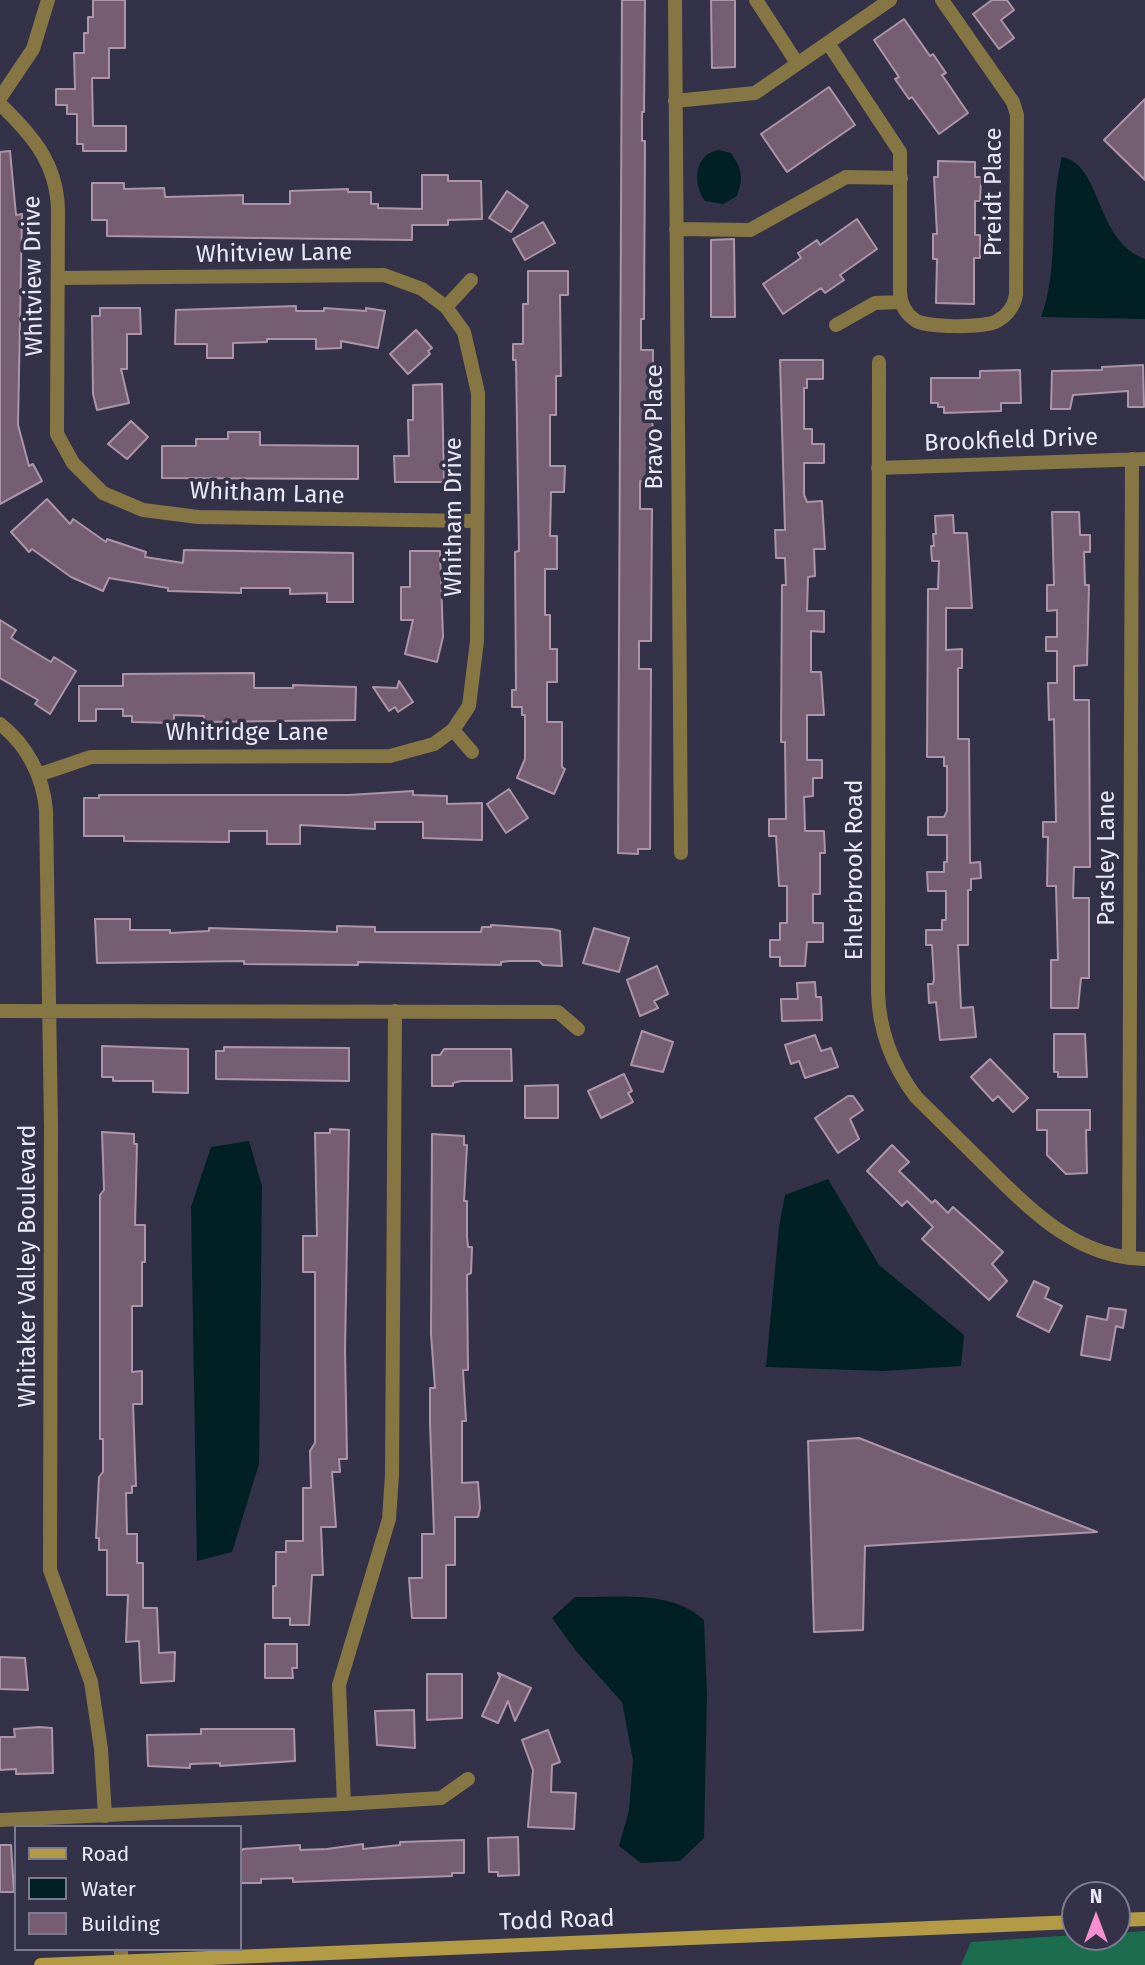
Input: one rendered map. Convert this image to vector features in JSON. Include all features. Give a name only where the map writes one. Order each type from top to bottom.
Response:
[{"type":"street","points":[[0,98],[33,49],[48,0]]},
{"type":"street","name":"Bravo Place","points":[[675,0],[681,853]]},
{"type":"street","points":[[756,0],[797,63]]},
{"type":"street","points":[[675,101],[755,93],[890,0]]},
{"type":"street","name":"Preidt Place","points":[[901,302],[915,320],[926,324],[988,325],[998,321],[1015,300],[1017,115],[1013,102],[950,3]]},
{"type":"street","points":[[828,43],[897,145],[901,178],[901,302],[875,303],[836,326]]},
{"type":"street","name":"Whitview Drive","points":[[0,104],[33,138],[51,171],[58,204],[57,434],[73,463]]},
{"type":"street","points":[[676,229],[750,230],[846,177],[901,178]]},
{"type":"street","name":"Whitview Lane","points":[[58,278],[384,275],[422,289],[446,307]]},
{"type":"street","points":[[446,307],[471,279]]},
{"type":"street","name":"Whitham Drive","points":[[446,307],[464,332],[478,393],[474,667],[469,706],[453,730]]},
{"type":"street","name":"Ehlerbrook Road","points":[[879,362],[878,992],[885,1040],[902,1077],[916,1097],[1041,1219],[1082,1245],[1129,1258],[1145,1259]]},
{"type":"street","name":"Brookfield Drive","points":[[878,468],[1139,459]]},
{"type":"street","name":"Parsley Lane","points":[[1129,1258],[1139,459]]},
{"type":"street","name":"Whitham Lane","points":[[73,463],[103,493],[143,510],[198,517],[476,521]]},
{"type":"street","name":"Whitaker Valley Boulevard","points":[[0,724],[23,748],[38,775],[46,810],[50,1010],[50,1570],[91,1682],[101,1749],[105,1820]]},
{"type":"street","points":[[453,730],[472,752]]},
{"type":"street","name":"Whitridge Lane","points":[[38,775],[91,757],[390,756],[434,744],[453,730]]},
{"type":"street","points":[[0,1011],[558,1012],[578,1029]]},
{"type":"street","points":[[344,1804],[339,1685],[390,1508],[395,1011]]},
{"type":"street","points":[[0,1820],[105,1820],[441,1798],[468,1779]]},
{"type":"street","name":"Todd Road","points":[[242,1951],[1061,1922]]},
{"type":"street","name":"Todd Road","points":[[41,1965],[97,1956],[237,1951]]},
{"type":"green space","points":[[1145,1931],[1145,1965],[961,1965],[971,1942],[1061,1936],[1061,1951],[1131,1951],[1131,1932]]},
{"type":"water","points":[[719,150],[731,153],[741,173],[737,196],[723,204],[705,201],[697,179],[704,157]]},
{"type":"water","points":[[1062,157],[1075,163],[1085,174],[1116,236],[1128,249],[1145,259],[1145,319],[1041,317],[1050,278],[1055,197]]},
{"type":"water","points":[[249,1141],[262,1186],[259,1464],[232,1552],[197,1561],[191,1207],[211,1147]]},
{"type":"water","points":[[828,1179],[879,1265],[964,1335],[961,1366],[883,1371],[766,1367],[779,1227],[785,1195]]},
{"type":"water","points":[[575,1597],[660,1599],[676,1603],[704,1620],[707,1694],[704,1838],[680,1861],[641,1863],[619,1846],[629,1810],[633,1760],[622,1702],[576,1651],[552,1618]]},
{"type":"building","points":[[93,0],[125,0],[125,48],[109,48],[109,78],[92,78],[93,126],[126,126],[126,151],[83,151],[83,144],[77,144],[77,114],[67,114],[67,105],[56,105],[56,89],[75,89],[74,53],[84,53],[84,33],[88,33],[88,17],[93,17]]},
{"type":"building","points":[[622,0],[645,0],[642,112],[642,141],[645,141],[644,319],[641,319],[641,350],[653,350],[652,482],[640,481],[640,509],[652,509],[651,641],[639,641],[639,669],[651,669],[650,849],[638,849],[638,854],[618,853]]},
{"type":"building","points":[[711,0],[735,0],[735,67],[712,68]]},
{"type":"building","points":[[992,0],[1007,0],[1014,10],[1001,20],[1014,38],[999,49],[973,14]]},
{"type":"building","points":[[904,19],[930,56],[933,54],[946,73],[942,75],[968,113],[939,134],[895,79],[899,77],[874,40]]},
{"type":"building","points":[[829,87],[855,125],[787,172],[761,134]]},
{"type":"building","points":[[1145,99],[1145,180],[1104,140]]},
{"type":"building","points":[[10,151],[16,215],[22,214],[18,425],[29,466],[33,464],[42,481],[0,504],[0,152]]},
{"type":"building","points":[[938,161],[975,162],[975,177],[981,177],[980,201],[975,201],[975,235],[980,235],[980,258],[974,258],[974,304],[936,303],[937,259],[933,259],[933,234],[937,234],[934,177],[938,177]]},
{"type":"building","points":[[422,175],[448,175],[448,181],[481,181],[482,219],[448,220],[448,225],[412,225],[412,240],[107,236],[107,220],[92,220],[92,183],[124,183],[124,189],[164,188],[165,197],[243,195],[243,204],[290,204],[290,191],[348,189],[348,192],[371,192],[371,204],[378,204],[378,208],[422,209]]},
{"type":"building","points":[[507,191],[528,206],[511,232],[489,218]]},
{"type":"building","points":[[857,219],[877,249],[840,275],[844,280],[825,293],[821,288],[783,314],[763,284],[801,258],[798,253],[817,240],[820,245]]},
{"type":"building","points":[[543,222],[555,243],[525,260],[513,239]]},
{"type":"building","points":[[734,239],[735,317],[711,317],[711,240]]},
{"type":"building","points":[[528,271],[568,271],[568,295],[560,295],[561,376],[556,376],[556,415],[550,415],[550,466],[565,466],[564,492],[551,492],[550,536],[557,536],[557,569],[545,569],[545,615],[550,615],[550,649],[557,649],[557,682],[547,682],[547,722],[562,722],[562,767],[565,769],[554,794],[517,778],[525,759],[525,715],[522,715],[522,707],[512,707],[512,690],[516,690],[515,552],[519,551],[516,360],[513,360],[513,344],[523,344],[523,304],[528,304]]},
{"type":"building","points":[[296,306],[296,311],[324,311],[324,308],[366,311],[366,308],[385,311],[378,348],[341,341],[341,348],[316,349],[316,339],[267,339],[267,342],[233,343],[233,358],[207,358],[207,344],[175,344],[176,310]]},
{"type":"building","points":[[100,308],[140,308],[141,334],[127,334],[127,369],[121,369],[129,403],[97,410],[93,394],[92,316],[100,316]]},
{"type":"building","points":[[416,330],[432,348],[428,351],[430,354],[408,374],[390,354]]},
{"type":"building","points":[[780,360],[823,360],[823,379],[807,379],[807,388],[804,388],[804,429],[812,429],[812,444],[824,444],[824,463],[804,463],[804,495],[807,502],[822,501],[825,549],[814,549],[815,576],[808,577],[807,611],[824,611],[824,632],[811,631],[811,672],[821,672],[824,715],[807,715],[807,760],[822,760],[822,778],[813,778],[813,796],[804,797],[805,831],[824,831],[825,853],[820,853],[820,894],[813,894],[813,923],[823,923],[823,942],[807,942],[805,966],[780,966],[780,957],[770,957],[770,940],[780,940],[780,923],[787,923],[787,886],[779,886],[776,836],[769,836],[769,819],[786,819],[785,742],[781,742],[782,585],[786,585],[785,558],[776,558],[775,530],[785,530]]},
{"type":"building","points":[[1143,365],[1144,407],[1128,407],[1128,391],[1073,395],[1070,409],[1051,409],[1052,371],[1102,370],[1102,367]]},
{"type":"building","points":[[1020,370],[1021,403],[1001,403],[1001,411],[944,413],[944,407],[931,403],[931,378],[980,378],[980,371]]},
{"type":"building","points":[[442,384],[444,482],[395,482],[394,456],[409,456],[408,420],[413,420],[413,385]]},
{"type":"building","points":[[131,421],[148,437],[127,459],[108,444]]},
{"type":"building","points":[[228,432],[260,432],[260,445],[358,446],[358,479],[162,478],[162,446],[196,446],[196,439],[228,439]]},
{"type":"building","points":[[47,499],[70,524],[73,519],[106,542],[107,539],[146,552],[145,557],[183,563],[184,550],[353,553],[353,602],[327,602],[327,593],[290,594],[290,588],[241,588],[241,593],[168,591],[168,588],[109,578],[103,591],[71,577],[32,549],[29,552],[11,532]]},
{"type":"building","points":[[1052,512],[1079,512],[1080,535],[1090,535],[1090,552],[1084,552],[1085,585],[1089,585],[1087,665],[1074,666],[1074,700],[1089,700],[1090,867],[1074,867],[1073,898],[1089,898],[1089,978],[1081,978],[1078,1008],[1051,1008],[1051,960],[1058,960],[1056,886],[1047,886],[1048,837],[1043,837],[1043,822],[1056,822],[1054,719],[1049,720],[1048,683],[1057,683],[1057,651],[1046,651],[1046,637],[1057,637],[1057,610],[1047,611],[1047,585],[1054,585]]},
{"type":"building","points":[[953,515],[954,533],[967,533],[972,608],[946,608],[946,650],[962,649],[962,668],[958,668],[958,739],[969,739],[970,863],[980,862],[981,878],[971,879],[971,890],[968,890],[968,945],[958,945],[961,1008],[973,1007],[976,1037],[940,1040],[936,1002],[929,1003],[928,984],[933,984],[934,979],[932,945],[926,945],[926,930],[942,930],[942,920],[946,920],[946,891],[928,891],[927,872],[944,872],[944,862],[947,862],[947,835],[928,835],[928,817],[944,817],[947,811],[947,766],[944,766],[944,757],[927,757],[928,589],[938,589],[939,561],[932,561],[931,546],[934,546],[933,534],[936,534],[935,516]]},
{"type":"building","points":[[410,551],[440,551],[443,637],[437,662],[405,654],[413,620],[401,620],[401,587],[410,587]]},
{"type":"building","points":[[0,620],[16,630],[11,638],[51,662],[54,657],[76,671],[50,714],[35,704],[38,700],[0,678]]},
{"type":"building","points":[[254,673],[254,688],[293,688],[293,685],[356,687],[355,720],[204,722],[204,716],[174,715],[174,723],[132,722],[132,716],[123,716],[123,709],[96,709],[96,721],[79,721],[79,686],[123,686],[123,674]]},
{"type":"building","points":[[399,681],[413,702],[398,712],[395,707],[389,711],[373,687],[397,688]]},
{"type":"building","points":[[509,789],[528,818],[506,833],[487,804]]},
{"type":"building","points":[[413,791],[413,795],[447,796],[447,804],[482,803],[482,840],[423,838],[423,822],[375,822],[375,829],[300,825],[300,844],[267,844],[267,831],[229,831],[229,842],[124,841],[124,836],[84,836],[84,798],[99,798],[99,795],[349,795]]},
{"type":"building","points":[[95,919],[130,919],[130,930],[170,930],[170,933],[209,931],[209,928],[337,932],[337,926],[375,927],[375,932],[481,932],[482,927],[491,925],[552,929],[560,931],[562,966],[543,965],[539,961],[510,961],[501,962],[501,965],[358,962],[358,965],[244,964],[244,961],[97,963]]},
{"type":"building","points":[[594,928],[629,938],[619,972],[583,963]]},
{"type":"building","points":[[657,966],[668,994],[654,1001],[658,1008],[640,1016],[627,980]]},
{"type":"building","points":[[815,982],[816,997],[821,997],[822,1020],[782,1021],[781,999],[798,999],[797,983]]},
{"type":"building","points":[[642,1031],[673,1042],[663,1072],[631,1065]]},
{"type":"building","points":[[1054,1034],[1085,1034],[1087,1077],[1058,1077],[1058,1072],[1054,1072]]},
{"type":"building","points":[[815,1035],[821,1051],[831,1048],[838,1067],[805,1078],[799,1061],[791,1064],[785,1045]]},
{"type":"building","points":[[102,1046],[188,1049],[188,1093],[153,1092],[153,1081],[113,1081],[113,1077],[102,1077]]},
{"type":"building","points":[[224,1047],[349,1048],[349,1081],[216,1079],[216,1051],[224,1051]]},
{"type":"building","points":[[444,1049],[511,1049],[512,1081],[461,1081],[453,1083],[453,1086],[432,1086],[432,1055],[440,1055]]},
{"type":"building","points":[[990,1059],[1028,1098],[1013,1112],[998,1096],[993,1101],[971,1077]]},
{"type":"building","points":[[624,1074],[632,1091],[628,1093],[633,1102],[601,1118],[588,1091]]},
{"type":"building","points":[[558,1085],[558,1118],[525,1118],[525,1086]]},
{"type":"building","points":[[848,1096],[853,1096],[863,1110],[850,1119],[859,1139],[838,1153],[815,1118]]},
{"type":"building","points":[[1037,1110],[1090,1110],[1090,1130],[1086,1130],[1087,1173],[1066,1174],[1047,1155],[1047,1130],[1037,1130]]},
{"type":"building","points":[[330,1129],[349,1130],[345,1350],[347,1459],[339,1459],[340,1472],[332,1472],[336,1527],[321,1527],[323,1575],[312,1575],[309,1625],[290,1625],[290,1618],[273,1618],[273,1586],[276,1586],[276,1552],[286,1552],[286,1541],[303,1541],[303,1488],[311,1488],[310,1451],[315,1443],[315,1272],[303,1272],[303,1236],[317,1236],[315,1133],[330,1133]]},
{"type":"building","points":[[102,1132],[134,1134],[134,1144],[137,1144],[135,1225],[145,1225],[145,1262],[142,1262],[142,1306],[132,1306],[132,1372],[142,1371],[142,1404],[133,1404],[136,1486],[132,1486],[132,1493],[126,1493],[127,1534],[137,1534],[137,1563],[143,1563],[143,1608],[157,1608],[159,1653],[175,1652],[174,1681],[141,1683],[139,1641],[126,1642],[128,1595],[107,1595],[107,1550],[99,1550],[99,1538],[96,1538],[99,1477],[103,1472],[103,1439],[100,1439],[100,1195],[104,1190]]},
{"type":"building","points":[[432,1134],[464,1136],[464,1145],[467,1145],[464,1201],[467,1201],[468,1247],[472,1247],[471,1273],[467,1275],[468,1370],[463,1370],[466,1421],[462,1421],[462,1483],[478,1482],[480,1508],[478,1517],[455,1517],[455,1565],[446,1565],[446,1618],[412,1618],[409,1578],[422,1578],[422,1534],[434,1534],[430,1423],[430,1388],[435,1388],[431,1334]]},
{"type":"building","points":[[892,1145],[909,1162],[899,1171],[932,1203],[935,1200],[948,1213],[953,1207],[1003,1252],[992,1264],[1007,1281],[989,1300],[922,1239],[933,1227],[907,1201],[902,1206],[867,1171]]},
{"type":"building","points":[[1034,1281],[1049,1288],[1045,1298],[1062,1306],[1049,1332],[1017,1316]]},
{"type":"building","points":[[1109,1308],[1126,1310],[1123,1328],[1116,1326],[1110,1360],[1081,1355],[1087,1316],[1107,1320]]},
{"type":"building","points":[[859,1438],[1097,1532],[865,1546],[863,1630],[814,1632],[808,1441]]},
{"type":"building","points":[[265,1644],[297,1644],[297,1668],[292,1668],[293,1678],[265,1678]]},
{"type":"building","points":[[0,1657],[25,1658],[28,1690],[0,1689]]},
{"type":"building","points":[[498,1673],[531,1688],[515,1721],[508,1701],[498,1723],[482,1716],[500,1677]]},
{"type":"building","points":[[427,1674],[462,1674],[462,1718],[427,1720]]},
{"type":"building","points":[[414,1710],[415,1748],[377,1745],[375,1711]]},
{"type":"building","points":[[52,1728],[53,1773],[16,1774],[16,1769],[0,1770],[0,1737],[15,1737],[14,1729]]},
{"type":"building","points":[[201,1729],[294,1729],[295,1761],[220,1766],[220,1763],[190,1764],[190,1768],[148,1766],[147,1735],[201,1734]]},
{"type":"building","points":[[548,1730],[560,1762],[552,1765],[551,1792],[576,1793],[574,1829],[528,1827],[533,1770],[522,1740]]},
{"type":"building","points":[[518,1837],[519,1875],[498,1876],[498,1872],[489,1872],[488,1838]]},
{"type":"building","points":[[464,1840],[464,1873],[452,1873],[452,1876],[293,1882],[293,1878],[261,1879],[261,1883],[242,1883],[243,1849],[300,1845],[300,1850],[327,1849],[363,1844],[363,1849],[400,1845],[400,1842]]},
{"type":"building","points":[[0,1845],[11,1845],[14,1892],[0,1892]]}]
